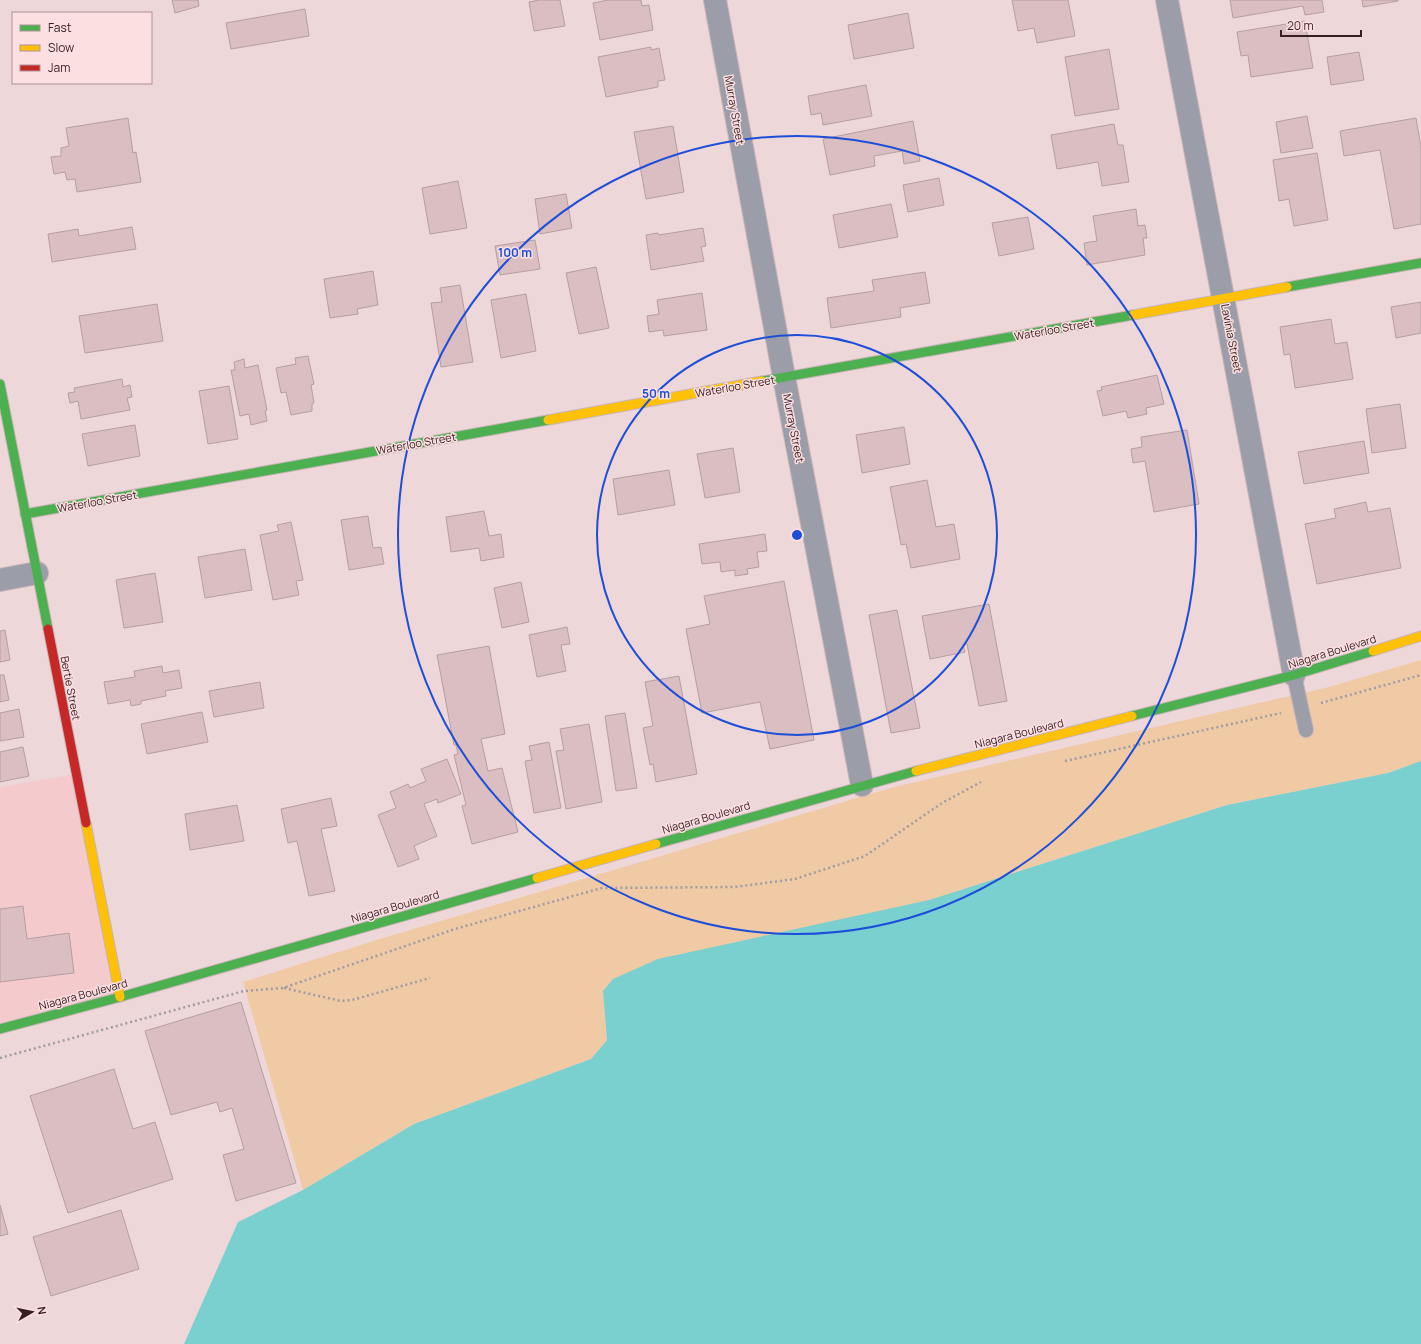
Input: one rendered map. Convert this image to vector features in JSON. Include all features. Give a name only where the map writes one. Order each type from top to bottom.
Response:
[{"type":"street","name":"Murray Street","points":[[715,0],[784,377],[862,785]]},
{"type":"street","name":"Lavinia Street","points":[[1167,0],[1294,675]]},
{"type":"street","name":"Waterloo Street","points":[[25,514],[1421,263]]},
{"type":"street","name":"Bertie Street","points":[[0,384],[120,997]]},
{"type":"street","points":[[0,580],[37,573]]},
{"type":"street","name":"Niagara Boulevard","points":[[0,1029],[120,997],[862,785],[1294,675],[1421,636]]},
{"type":"lane","points":[[1294,675],[1306,730]]},
{"type":"path","points":[[1061,762],[1301,708],[1421,675]]},
{"type":"path","points":[[0,1058],[244,991],[283,988],[455,929],[602,888],[735,887],[795,879],[866,856],[942,803],[983,781]]},
{"type":"path","points":[[283,988],[341,1001],[352,1000],[430,978]]},
{"type":"shaded area","points":[[1421,660],[1421,761],[1388,773],[1227,805],[929,900],[603,991],[607,1040],[591,1059],[414,1124],[303,1190],[243,982],[380,939],[894,787],[1329,687]]},
{"type":"shaded area","points":[[76,774],[120,997],[0,1029],[0,787]]},
{"type":"water","points":[[1421,761],[1421,1344],[184,1344],[238,1222],[303,1190],[414,1124],[591,1059],[607,1040],[603,991],[613,979],[658,959],[929,900],[1227,805],[1388,773]]},
{"type":"building","points":[[172,0],[198,0],[199,6],[175,13]]},
{"type":"building","points":[[539,0],[560,0],[565,26],[534,31],[529,2]]},
{"type":"building","points":[[608,0],[641,0],[642,6],[649,5],[653,30],[600,40],[593,3]]},
{"type":"building","points":[[1012,0],[1068,0],[1075,36],[1037,43],[1034,28],[1018,31]]},
{"type":"building","points":[[1230,0],[1322,0],[1324,12],[1305,15],[1303,6],[1233,18]]},
{"type":"building","points":[[1362,0],[1398,0],[1398,1],[1363,7]]},
{"type":"building","points":[[305,9],[309,36],[231,49],[226,23]]},
{"type":"building","points":[[908,13],[914,48],[854,59],[848,25]]},
{"type":"building","points":[[1305,21],[1313,68],[1251,77],[1248,55],[1241,56],[1237,32]]},
{"type":"building","points":[[651,47],[651,50],[659,48],[665,80],[658,81],[658,87],[606,97],[598,57]]},
{"type":"building","points":[[1109,49],[1119,109],[1075,116],[1065,57]]},
{"type":"building","points":[[1359,52],[1364,80],[1331,85],[1327,57]]},
{"type":"building","points":[[866,85],[872,116],[823,125],[821,113],[811,115],[808,96]]},
{"type":"building","points":[[1307,116],[1313,148],[1281,153],[1276,122]]},
{"type":"building","points":[[128,118],[133,153],[136,152],[141,182],[77,192],[75,179],[67,180],[65,172],[54,174],[51,157],[61,156],[61,148],[69,146],[66,128]]},
{"type":"building","points":[[1416,118],[1421,147],[1421,224],[1394,229],[1380,150],[1344,156],[1340,131]]},
{"type":"building","points":[[913,121],[920,161],[904,164],[902,151],[874,156],[875,166],[830,175],[823,139]]},
{"type":"building","points":[[1114,124],[1118,145],[1123,145],[1129,182],[1102,186],[1098,162],[1057,169],[1051,135]]},
{"type":"building","points":[[673,126],[684,192],[646,199],[634,132]]},
{"type":"building","points":[[1317,153],[1328,220],[1294,226],[1289,199],[1279,201],[1273,160]]},
{"type":"building","points":[[939,178],[944,205],[908,212],[903,185]]},
{"type":"building","points":[[458,181],[467,228],[430,234],[422,188]]},
{"type":"building","points":[[566,194],[572,228],[540,234],[535,199]]},
{"type":"building","points":[[891,204],[898,237],[839,248],[833,215]]},
{"type":"building","points":[[1136,209],[1138,226],[1145,225],[1147,238],[1143,238],[1145,255],[1087,265],[1084,243],[1097,241],[1093,216]]},
{"type":"building","points":[[1028,217],[1034,249],[999,256],[992,223]]},
{"type":"building","points":[[132,227],[136,249],[52,262],[48,234],[78,229],[79,236]]},
{"type":"building","points":[[703,228],[706,246],[701,247],[704,261],[651,270],[646,235],[658,233],[659,235]]},
{"type":"building","points":[[535,240],[540,269],[500,275],[495,246]]},
{"type":"building","points":[[596,267],[609,328],[579,334],[566,273]]},
{"type":"building","points":[[373,271],[378,305],[357,309],[358,314],[330,318],[324,279]]},
{"type":"building","points":[[925,272],[930,303],[900,308],[901,317],[831,328],[827,298],[874,291],[872,280]]},
{"type":"building","points":[[460,285],[473,362],[441,367],[431,303],[442,302],[440,288]]},
{"type":"building","points":[[702,293],[707,330],[664,336],[663,330],[649,332],[647,316],[659,314],[657,300]]},
{"type":"building","points":[[526,294],[536,351],[501,358],[491,300]]},
{"type":"building","points":[[1421,302],[1421,333],[1396,338],[1391,307]]},
{"type":"building","points":[[157,304],[163,341],[85,353],[79,316]]},
{"type":"building","points":[[1331,319],[1335,344],[1347,342],[1353,379],[1295,388],[1290,354],[1284,355],[1280,327]]},
{"type":"building","points":[[308,356],[314,384],[311,385],[314,403],[312,404],[312,411],[291,415],[286,392],[281,393],[276,368],[296,364],[295,358]]},
{"type":"building","points":[[244,359],[245,368],[258,365],[267,410],[265,411],[267,421],[251,425],[249,414],[240,416],[231,370],[235,370],[234,362]]},
{"type":"building","points":[[1157,375],[1164,404],[1146,408],[1147,414],[1128,418],[1126,411],[1103,416],[1097,391],[1102,390],[1101,387]]},
{"type":"building","points":[[122,379],[123,387],[130,385],[132,397],[127,398],[130,410],[81,419],[78,401],[70,403],[68,393],[75,392],[74,388]]},
{"type":"building","points":[[229,386],[238,439],[208,444],[199,391]]},
{"type":"building","points":[[1400,404],[1406,448],[1372,453],[1366,409]]},
{"type":"building","points":[[135,425],[140,456],[88,466],[82,434]]},
{"type":"building","points":[[904,427],[910,464],[862,473],[856,435]]},
{"type":"building","points":[[1187,430],[1199,504],[1154,512],[1145,461],[1133,463],[1131,449],[1142,447],[1141,437]]},
{"type":"building","points":[[1364,441],[1369,473],[1304,484],[1298,452]]},
{"type":"building","points":[[733,448],[740,492],[705,498],[697,454]]},
{"type":"building","points":[[669,470],[675,505],[618,515],[613,479]]},
{"type":"building","points":[[927,480],[936,527],[954,524],[960,559],[911,568],[906,544],[901,545],[890,487]]},
{"type":"building","points":[[1366,502],[1368,512],[1390,508],[1401,568],[1317,584],[1305,524],[1336,518],[1334,509]]},
{"type":"building","points":[[484,511],[489,536],[501,534],[504,557],[481,561],[479,548],[451,552],[446,517]]},
{"type":"building","points":[[368,516],[373,548],[381,547],[384,564],[349,570],[341,520]]},
{"type":"building","points":[[291,522],[303,580],[296,581],[299,595],[273,600],[260,535],[279,531],[277,525]]},
{"type":"building","points":[[765,534],[767,551],[757,552],[759,567],[747,569],[748,574],[735,576],[735,570],[721,572],[720,562],[702,564],[699,544]]},
{"type":"building","points":[[245,549],[252,590],[205,598],[198,557]]},
{"type":"building","points":[[155,573],[163,622],[124,628],[116,580]]},
{"type":"building","points":[[784,581],[814,740],[770,749],[760,702],[702,713],[686,629],[710,624],[704,596]]},
{"type":"building","points":[[521,582],[529,622],[502,628],[494,588]]},
{"type":"building","points":[[989,604],[1007,701],[979,706],[967,644],[963,644],[965,652],[930,659],[922,616]]},
{"type":"building","points":[[897,610],[920,728],[891,733],[869,615]]},
{"type":"building","points":[[567,627],[570,644],[561,645],[566,671],[537,677],[529,635]]},
{"type":"building","points":[[5,630],[10,660],[0,662],[0,631]]},
{"type":"building","points":[[489,646],[505,734],[481,739],[488,771],[502,768],[518,832],[472,844],[462,806],[466,805],[454,755],[458,754],[456,745],[454,745],[437,655]]},
{"type":"building","points":[[162,666],[163,673],[179,670],[182,688],[165,691],[166,696],[141,701],[141,704],[131,706],[130,700],[108,704],[104,682],[135,677],[134,671]]},
{"type":"building","points":[[0,675],[4,675],[9,700],[0,702]]},
{"type":"building","points":[[679,676],[697,774],[656,782],[653,764],[650,765],[643,728],[653,726],[645,682]]},
{"type":"building","points":[[260,682],[264,708],[214,717],[209,691]]},
{"type":"building","points":[[19,709],[24,737],[0,741],[0,713]]},
{"type":"building","points":[[202,712],[208,742],[147,754],[141,724]]},
{"type":"building","points":[[625,713],[637,788],[616,791],[605,716]]},
{"type":"building","points":[[589,724],[602,802],[566,809],[556,751],[564,750],[560,729]]},
{"type":"building","points":[[549,742],[561,808],[534,813],[525,761],[532,760],[529,746]]},
{"type":"building","points":[[23,747],[29,776],[0,782],[0,752]]},
{"type":"building","points":[[447,759],[461,794],[438,803],[437,799],[424,804],[437,836],[414,846],[419,859],[398,867],[378,815],[396,808],[390,792],[408,784],[410,788],[426,781],[421,769]]},
{"type":"building","points":[[331,798],[337,826],[321,829],[335,891],[309,896],[297,841],[288,843],[281,809]]},
{"type":"building","points":[[237,805],[244,841],[190,850],[185,814]]},
{"type":"building","points":[[23,906],[27,939],[69,933],[74,973],[0,982],[0,909]]},
{"type":"building","points":[[241,1002],[296,1183],[236,1201],[223,1155],[244,1149],[232,1108],[220,1112],[217,1102],[171,1115],[145,1031]]},
{"type":"building","points":[[114,1069],[133,1129],[155,1122],[173,1179],[68,1213],[30,1096]]},
{"type":"building","points":[[0,1205],[8,1234],[0,1236]]},
{"type":"building","points":[[121,1210],[139,1269],[51,1296],[33,1237]]},
{"type":"traffic: fast","points":[[1287,287],[1421,263]]},
{"type":"traffic: fast","points":[[762,381],[1133,315]]},
{"type":"traffic: fast","points":[[0,384],[48,629]]},
{"type":"traffic: fast","points":[[25,514],[548,420]]},
{"type":"traffic: fast","points":[[1132,716],[1294,675],[1373,651]]},
{"type":"traffic: fast","points":[[656,844],[916,771]]},
{"type":"traffic: fast","points":[[0,1029],[120,997],[537,878]]},
{"type":"traffic: slow","points":[[1133,315],[1287,287]]},
{"type":"traffic: slow","points":[[548,420],[762,381]]},
{"type":"traffic: slow","points":[[1373,651],[1421,636]]},
{"type":"traffic: slow","points":[[916,771],[1132,716]]},
{"type":"traffic: slow","points":[[86,823],[120,997]]},
{"type":"traffic: slow","points":[[537,878],[656,844]]},
{"type":"traffic: jam","points":[[48,629],[86,823]]}]
